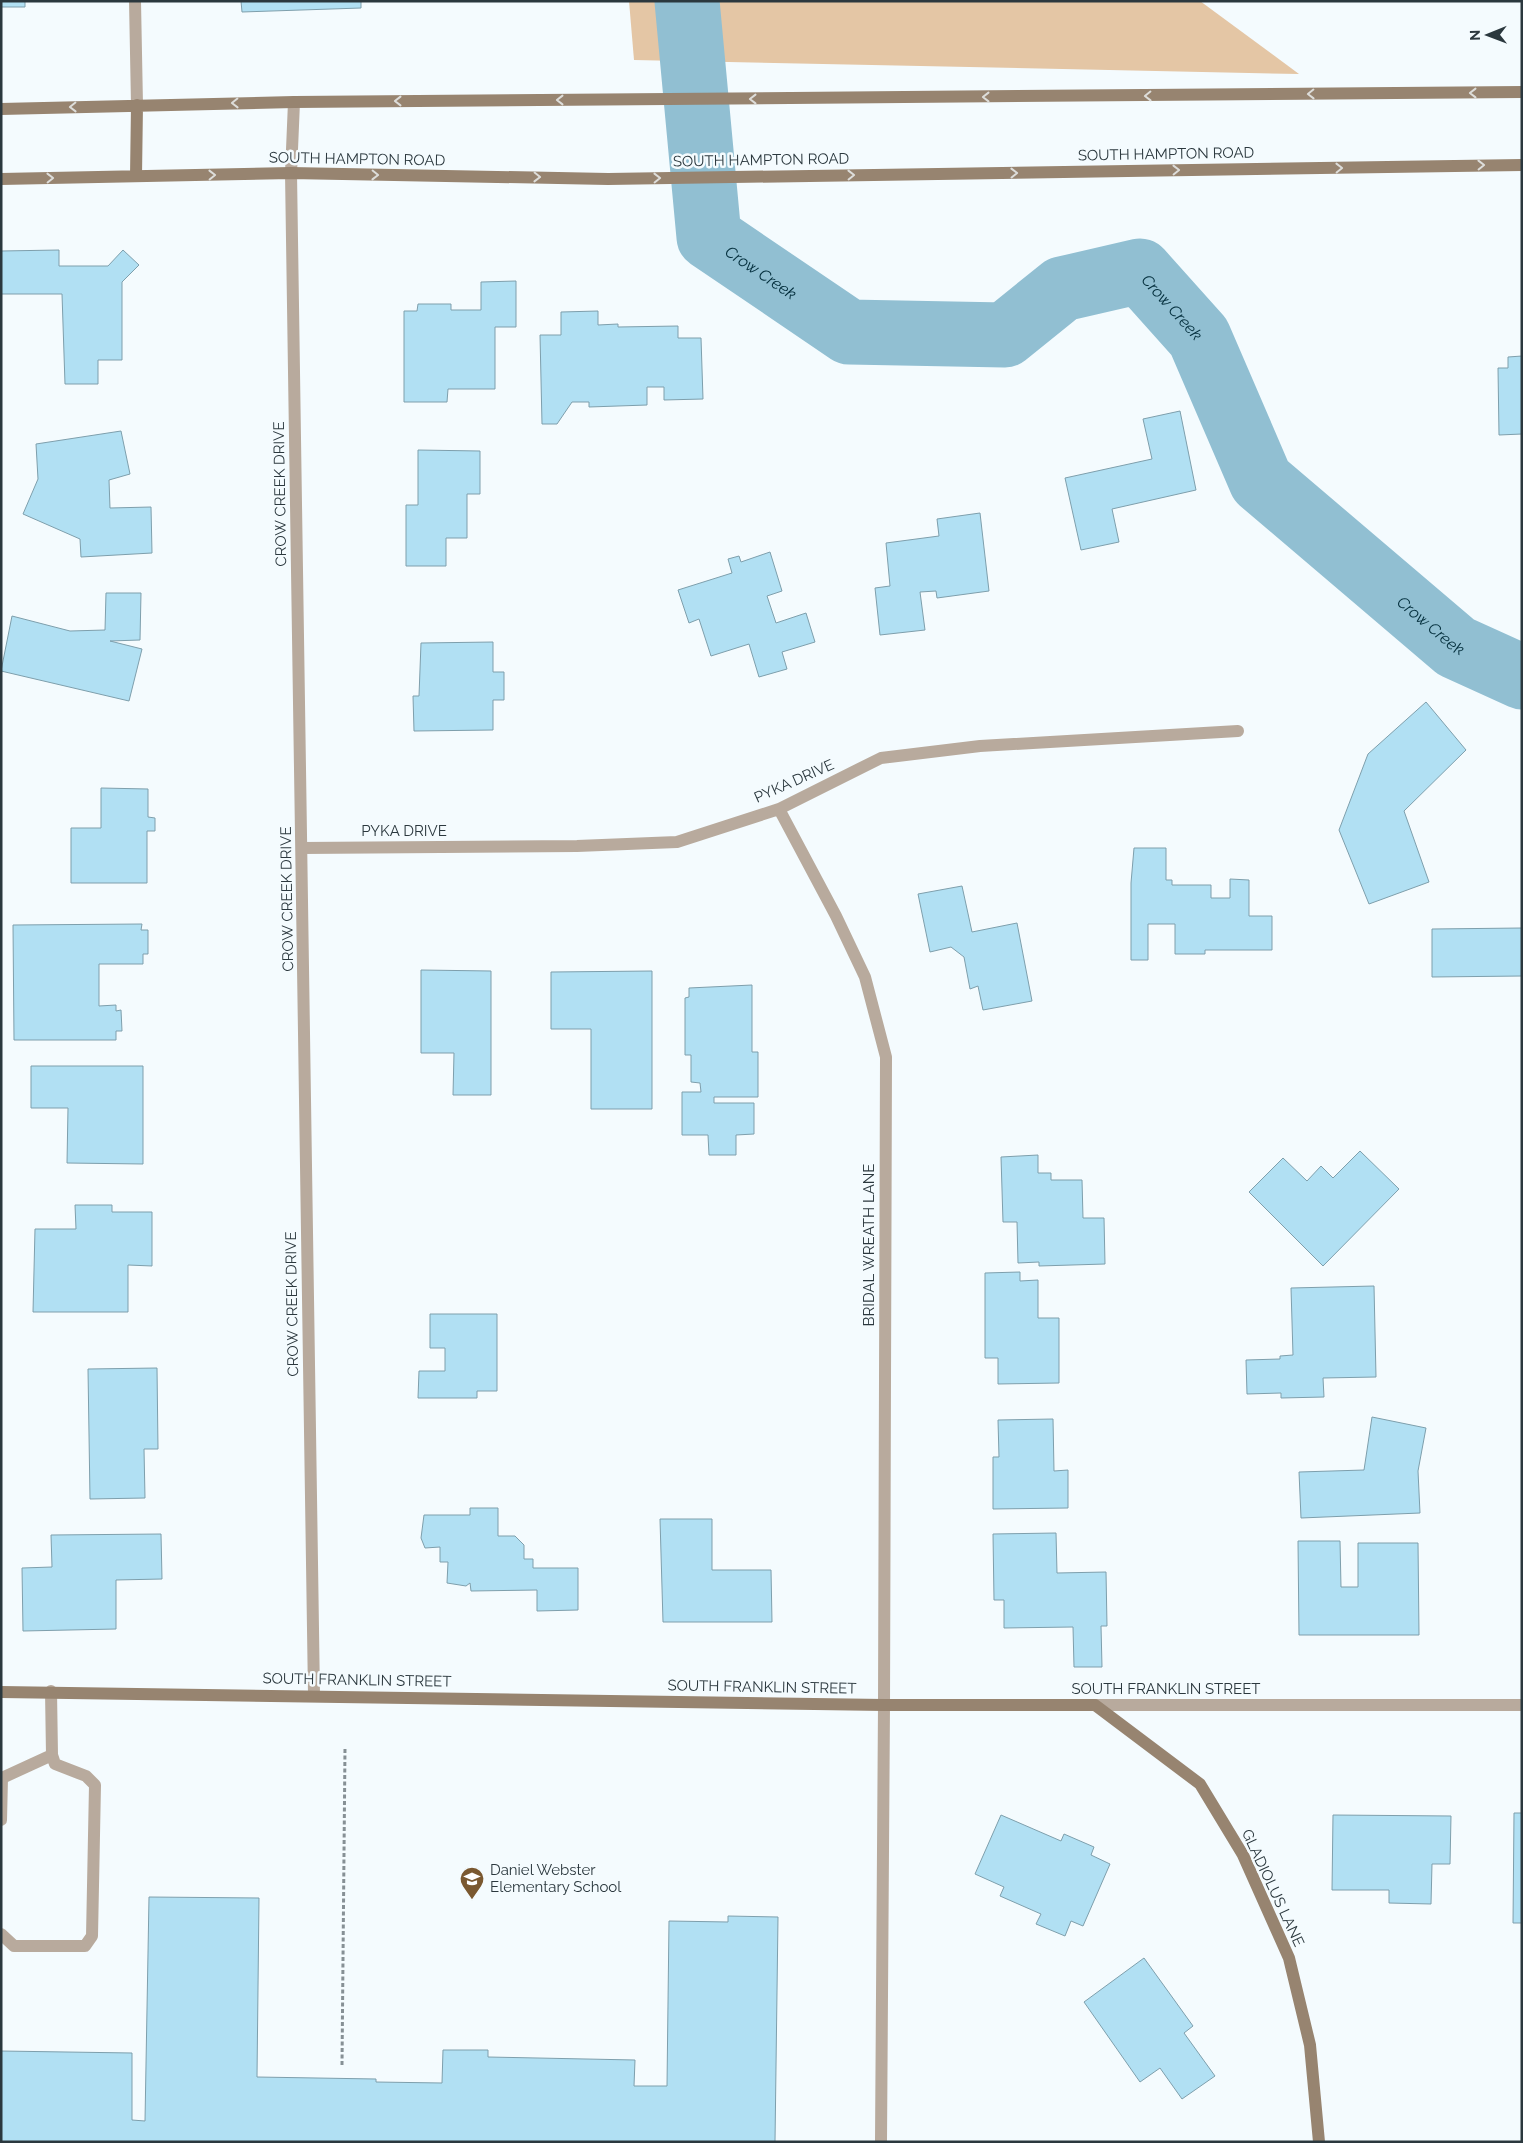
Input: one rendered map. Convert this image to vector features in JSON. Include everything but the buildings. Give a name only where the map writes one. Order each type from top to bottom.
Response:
[{"type":"main road","points":[[1,109],[294,102],[1522,92]]},
{"type":"main road","points":[[136,176],[137,105]]},
{"type":"main road","name":"SOUTH HAMPTON ROAD","points":[[1,179],[290,173],[608,179],[1522,165]]},
{"type":"main road","name":"SOUTH FRANKLIN STREET","points":[[1,1692],[884,1705],[1095,1705]]},
{"type":"main road","name":"GLADIOLUS LANE","points":[[1095,1705],[1200,1784],[1243,1855],[1289,1958],[1310,2045],[1319,2142]]},
{"type":"street","points":[[135,1],[137,105]]},
{"type":"street","name":"CROW CREEK DRIVE","points":[[294,102],[290,173],[314,1696]]},
{"type":"street","name":"PYKA DRIVE","points":[[302,848],[577,846],[677,842],[779,809],[881,758],[980,746],[1238,731]]},
{"type":"street","name":"BRIDAL WREATH LANE","points":[[779,809],[836,916],[865,977],[886,1057],[881,2142]]},
{"type":"street","points":[[1,1934],[14,1946],[85,1946],[92,1936],[95,1785],[86,1776],[55,1764],[52,1755],[51,1692]]},
{"type":"street","name":"SOUTH FRANKLIN STREET","points":[[1095,1705],[1522,1705]]},
{"type":"street","points":[[1,1820],[2,1778],[52,1755]]},
{"type":"path","points":[[342,2065],[345,1748]]},
{"type":"shaded area","points":[[629,1],[1200,1],[1299,74],[634,60]]},
{"type":"waterway","name":"Crow Creek","points":[[687,1],[709,237],[849,332],[1005,335],[1062,289],[1140,271],[1199,337],[1261,481],[1456,647],[1522,677]]},
{"type":"place","name":"Daniel Webster Elementary School","points":[[472,1900]]}]
